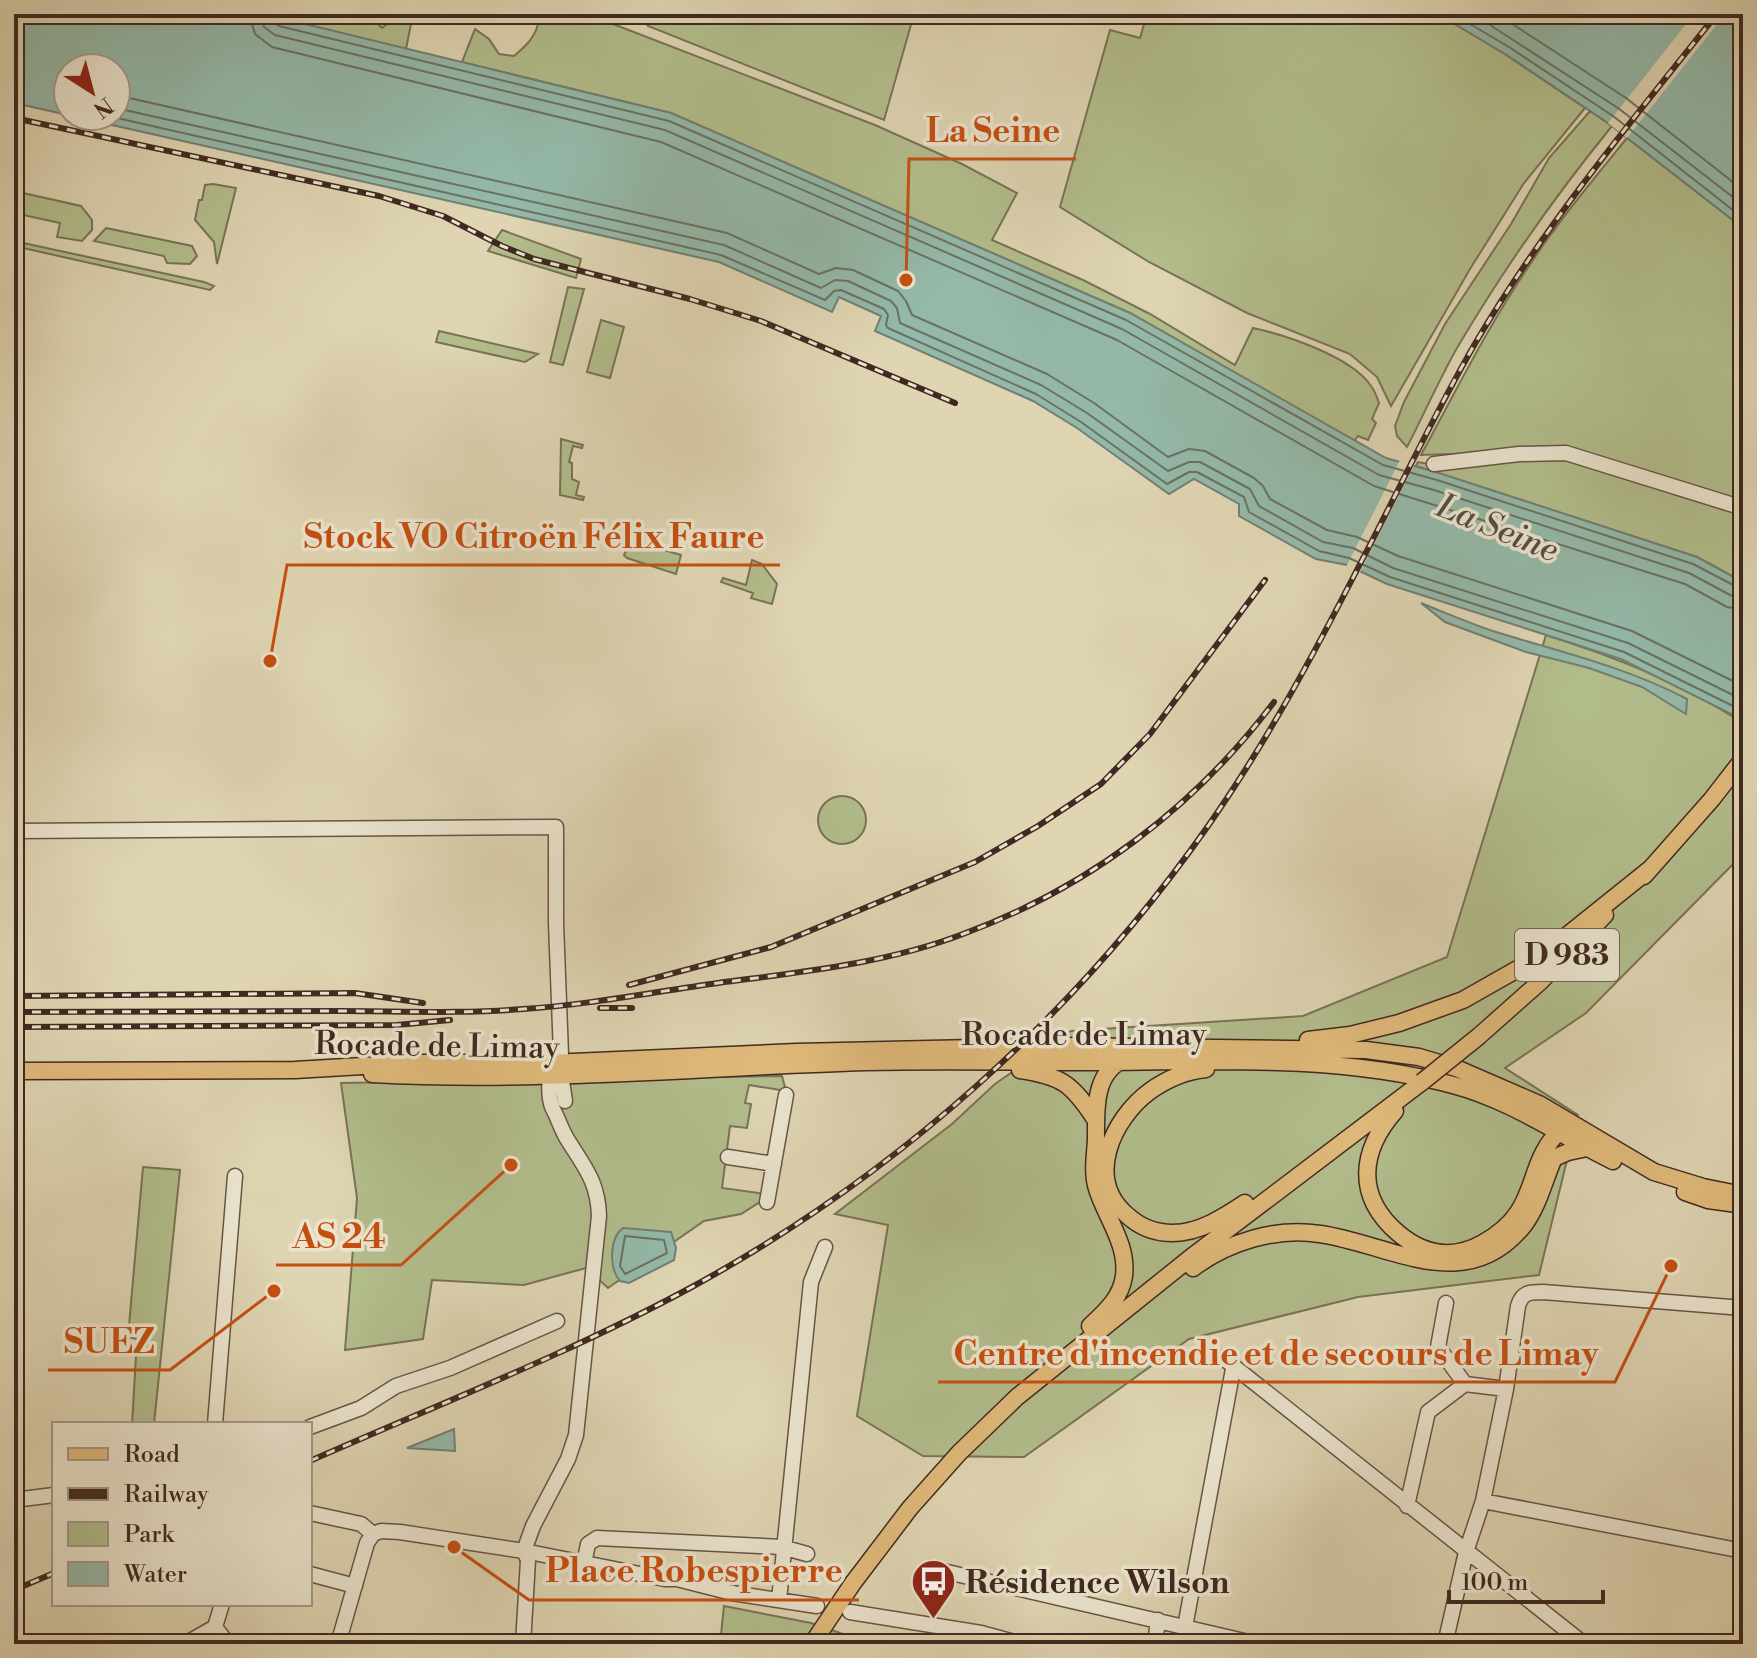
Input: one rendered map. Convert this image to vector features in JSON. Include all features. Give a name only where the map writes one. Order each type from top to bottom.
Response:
[{"type":"main road","name":"D 983","points":[[812,1644],[910,1508],[959,1453],[1052,1366],[1479,1036],[1541,981],[1650,869],[1743,759]]},
{"type":"main road","points":[[1203,1048],[1350,1035],[1463,1000],[1544,954],[1650,869]]},
{"type":"main road","points":[[1052,1366],[1111,1306],[1122,1287],[1124,1276],[1123,1253],[1094,1177],[1095,1119],[1100,1086],[1119,1061],[1165,1047]]},
{"type":"main road","name":"Rocade de Limay","points":[[14,1071],[295,1070],[417,1076],[811,1051],[1165,1047],[1366,1050],[1419,1057],[1470,1074],[1539,1104],[1587,1148],[1657,1183],[1708,1200],[1743,1205]]},
{"type":"main road","name":"Rocade de Limay","points":[[556,1069],[585,1075],[867,1062],[1119,1061],[1287,1062],[1384,1070],[1441,1082],[1505,1104],[1563,1127],[1654,1172],[1743,1195]]},
{"type":"main road","points":[[975,1062],[1046,1074],[1062,1080],[1078,1092],[1095,1119]]},
{"type":"main road","points":[[1287,1062],[1188,1071],[1159,1085],[1139,1099],[1112,1138],[1105,1164],[1108,1186],[1114,1202],[1134,1221],[1160,1232],[1184,1232],[1231,1213],[1271,1184],[1316,1161]]},
{"type":"main road","points":[[1441,1082],[1526,1122],[1549,1152]]},
{"type":"main road","points":[[1419,1084],[1380,1129],[1373,1142],[1367,1170],[1370,1193],[1379,1215],[1417,1247],[1431,1252],[1460,1252],[1482,1244],[1519,1215],[1563,1127]]},
{"type":"main road","points":[[1549,1152],[1587,1148]]},
{"type":"main road","points":[[1112,1321],[1153,1298],[1203,1261],[1228,1247],[1272,1234],[1321,1234],[1442,1264],[1479,1258],[1514,1236],[1530,1218],[1549,1152]]},
{"type":"street","points":[[1434,464],[1519,454],[1566,453],[1743,508]]},
{"type":"street","points":[[14,831],[556,827],[556,1069],[552,1108],[559,1115],[568,1141],[593,1179],[599,1216],[576,1435],[568,1459],[533,1526],[524,1551],[528,1560],[523,1644]]},
{"type":"street","points":[[556,1069],[565,1101]]},
{"type":"street","points":[[559,1115],[565,1101],[585,1075]]},
{"type":"street","points":[[767,1202],[786,1095]]},
{"type":"street","points":[[728,1157],[774,1164]]},
{"type":"street","points":[[215,1422],[235,1176]]},
{"type":"street","points":[[779,1600],[811,1282],[825,1247]]},
{"type":"street","points":[[1445,1644],[1466,1552],[1483,1501],[1522,1296],[1530,1292],[1543,1292],[1743,1308]]},
{"type":"street","points":[[1446,1303],[1438,1347],[1465,1384]]},
{"type":"street","points":[[312,1426],[361,1408],[396,1386],[450,1368],[557,1321]]},
{"type":"street","points":[[1222,1357],[1233,1369],[1584,1644]]},
{"type":"street","points":[[1185,1627],[1233,1369]]},
{"type":"street","points":[[1407,1506],[1428,1412],[1465,1384],[1506,1389]]},
{"type":"street","points":[[14,1500],[52,1495]]},
{"type":"street","points":[[1483,1501],[1743,1551]]},
{"type":"street","points":[[312,1513],[361,1524],[373,1534]]},
{"type":"street","points":[[338,1644],[367,1543],[373,1534],[381,1531],[524,1551],[817,1606]]},
{"type":"street","points":[[584,1564],[588,1544],[597,1538],[782,1547],[807,1554]]},
{"type":"street","points":[[930,1568],[1257,1644]]},
{"type":"street","points":[[312,1575],[355,1586]]},
{"type":"street","points":[[185,1644],[215,1627],[221,1606]]},
{"type":"street","points":[[850,1612],[981,1633],[1022,1644]]},
{"type":"street","points":[[1155,1644],[1158,1620]]},
{"type":"street","points":[[215,1627],[228,1644]]},
{"type":"green space","points":[[264,14],[368,14],[382,28],[393,19],[390,14],[413,14],[406,49]]},
{"type":"green space","points":[[534,14],[612,14],[613,24],[875,125],[962,164],[1017,193],[992,240],[1150,314],[1235,365],[1253,328],[1300,342],[1349,366],[1371,386],[1379,403],[1372,419],[1376,423],[1368,440],[1358,436],[1354,441],[1130,313],[671,113],[462,62],[475,29],[489,39],[499,54],[514,56],[534,35],[539,18]]},
{"type":"green space","points":[[640,14],[914,14],[884,120],[648,26]]},
{"type":"green space","points":[[1147,14],[1438,14],[1585,108],[1524,183],[1391,406],[1377,377],[1350,354],[1247,313],[1149,262],[1060,207],[1110,30],[1140,38]]},
{"type":"green space","points":[[1590,111],[1612,126],[1550,206],[1493,290],[1450,360],[1407,447],[1397,436],[1395,426],[1404,402],[1445,324],[1511,224],[1549,158]]},
{"type":"green space","points":[[1627,138],[1743,228],[1743,504],[1589,454],[1421,455],[1512,291],[1538,252]]},
{"type":"green space","points":[[205,185],[236,188],[217,264],[214,242],[195,220]]},
{"type":"green space","points":[[14,191],[81,206],[92,220],[92,230],[82,241],[57,237],[60,223],[14,213]]},
{"type":"green space","points":[[106,228],[192,246],[197,256],[190,264],[167,263],[164,256],[94,241]]},
{"type":"green space","points":[[502,230],[581,259],[576,278],[488,251]]},
{"type":"green space","points":[[14,241],[214,286],[210,290],[14,246]]},
{"type":"green space","points":[[568,287],[584,289],[563,365],[550,362]]},
{"type":"green space","points":[[601,320],[624,327],[610,378],[587,372]]},
{"type":"green space","points":[[439,331],[538,354],[525,362],[436,342]]},
{"type":"green space","points":[[561,439],[583,445],[582,448],[573,446],[569,462],[572,463],[572,479],[579,482],[576,495],[584,497],[583,500],[560,495]]},
{"type":"green space","points":[[1566,460],[1743,513],[1743,582],[1697,557],[1416,466],[1418,462],[1440,466],[1476,461]]},
{"type":"green space","points":[[631,540],[681,555],[676,574],[627,558],[624,555]]},
{"type":"green space","points":[[752,560],[762,564],[777,584],[772,604],[751,598],[753,593],[721,582],[723,578],[746,585]]},
{"type":"green space","points":[[1546,635],[1648,672],[1696,695],[1743,723],[1743,854],[1586,1013],[1505,1068],[1578,1115],[1539,1275],[1358,1297],[1189,1339],[1024,1457],[923,1456],[857,1416],[888,1225],[835,1214],[952,1124],[995,1084],[1071,1031],[1303,1016],[1447,957]]},
{"type":"green space","points":[[842,796],[859,803],[866,820],[859,837],[842,844],[825,837],[818,820],[825,803]]},
{"type":"green space","points":[[782,1076],[786,1091],[749,1085],[745,1103],[751,1104],[747,1128],[730,1126],[722,1188],[765,1194],[763,1200],[741,1214],[704,1221],[608,1288],[586,1268],[524,1285],[432,1280],[423,1339],[345,1350],[357,1198],[341,1083]]},
{"type":"green space","points":[[143,1167],[180,1170],[154,1422],[132,1422],[137,1339],[128,1337]]},
{"type":"green space","points":[[724,1606],[811,1623],[869,1643],[720,1644]]},
{"type":"water","name":"La Seine","points":[[14,14],[264,14],[671,113],[1130,313],[1386,458],[1697,557],[1743,582],[1743,720],[1621,659],[1387,584],[1347,565],[1316,559],[1239,516],[1239,504],[1194,479],[1169,494],[1077,428],[1033,401],[875,331],[881,316],[839,297],[832,312],[719,262],[132,130],[132,52],[52,52],[52,111],[14,103]]},
{"type":"water","points":[[1438,14],[1743,14],[1743,228],[1608,123],[1505,54]]},
{"type":"water","points":[[1421,603],[1487,629],[1641,678],[1687,699],[1686,714],[1642,687],[1589,668],[1526,652],[1445,622]]},
{"type":"water","points":[[623,1228],[671,1232],[676,1248],[674,1260],[629,1283],[620,1281],[616,1276],[612,1254],[615,1239]]},
{"type":"water","points":[[454,1429],[455,1451],[407,1448]]},
{"type":"pier","points":[[1694,14],[1725,14],[1627,138],[1608,123]]},
{"type":"pier","points":[[1401,458],[1416,462],[1358,576],[1345,569]]},
{"type":"railway","points":[[312,1460],[597,1335],[690,1288],[765,1244],[838,1196],[908,1143],[976,1087],[1039,1026],[1100,963],[1156,896],[1229,795],[1307,665],[1476,342],[1531,256],[1590,174],[1717,14]]},
{"type":"railway","points":[[14,118],[379,196],[443,216],[534,259],[690,299],[761,321],[955,403]]},
{"type":"railway","points":[[629,985],[771,947],[975,862],[1038,826],[1101,784],[1150,734],[1265,580]]},
{"type":"railway","points":[[14,1012],[454,1012],[523,1009],[811,971],[903,953],[1009,915],[1095,868],[1173,810],[1243,741],[1274,702]]},
{"type":"railway","points":[[14,996],[355,993],[423,1003]]},
{"type":"railway","points":[[600,1008],[632,1008]]},
{"type":"railway","points":[[14,1027],[397,1025],[450,1020]]},
{"type":"railway","points":[[14,1590],[52,1574]]},
{"type":"place","name":"La Seine","points":[[906,280]]},
{"type":"place","name":"Stock VO Citroën Félix Faure","points":[[270,661]]},
{"type":"place","name":"AS 24","points":[[511,1165]]},
{"type":"place","name":"Centre d'incendie et de secours de Limay","points":[[1671,1266]]},
{"type":"place","name":"SUEZ","points":[[274,1291]]},
{"type":"place","name":"Place Robespierre","points":[[454,1547]]},
{"type":"place","name":"Résidence Wilson","points":[[934,1621]]}]
